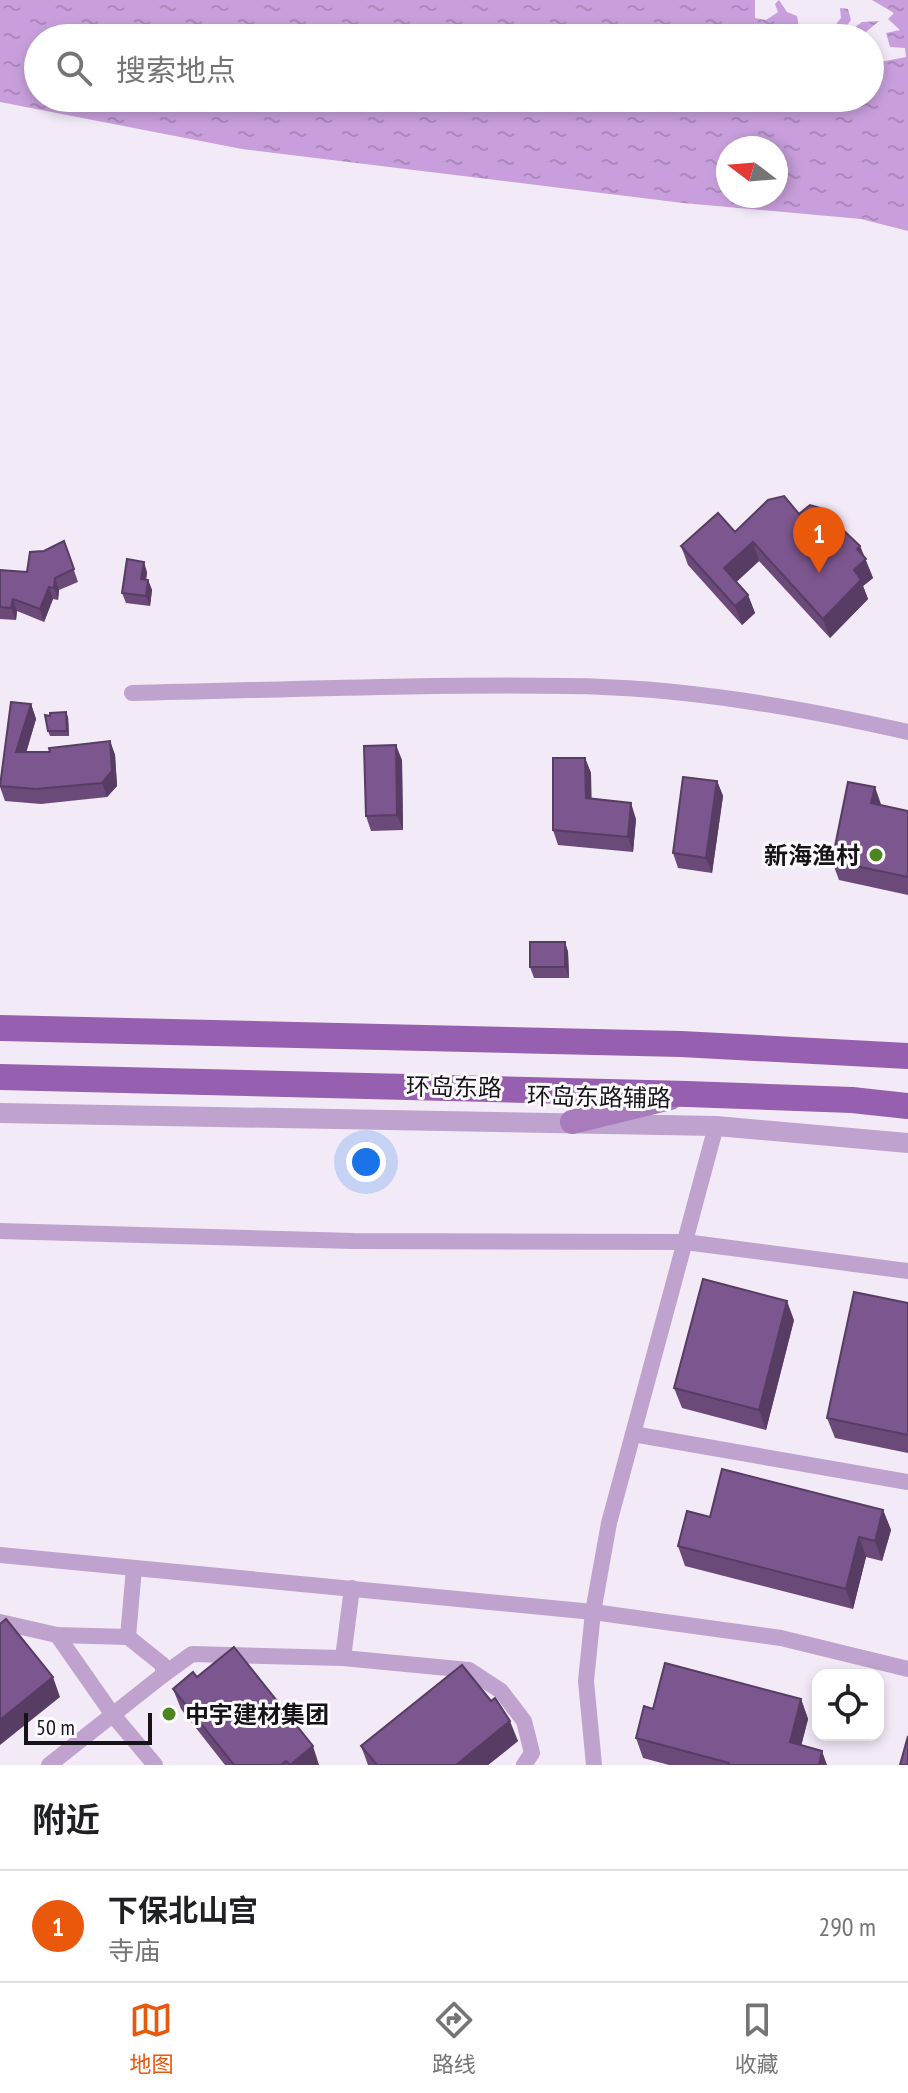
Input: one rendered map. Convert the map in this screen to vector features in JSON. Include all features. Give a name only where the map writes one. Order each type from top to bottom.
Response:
[{"type":"main road","name":"环岛东路","points":[[0,1028],[681,1044],[908,1056]]},
{"type":"main road","name":"环岛东路","points":[[0,1077],[687,1094],[852,1100],[908,1106]]},
{"type":"main road","points":[[572,1122],[687,1094]]},
{"type":"main road","points":[[852,1100],[908,1116]]},
{"type":"street","points":[[132,693],[569,686],[676,694],[811,711],[908,732]]},
{"type":"street","name":"环岛东路辅路","points":[[0,1113],[716,1126],[908,1143]]},
{"type":"street","points":[[594,1765],[586,1681],[593,1612],[609,1523],[716,1126]]},
{"type":"street","points":[[0,1231],[353,1241],[685,1242],[908,1271]]},
{"type":"street","points":[[633,1434],[908,1482]]},
{"type":"street","points":[[0,1555],[593,1612],[781,1638],[908,1669]]},
{"type":"street","points":[[128,1637],[134,1568]]},
{"type":"street","points":[[343,1658],[352,1588]]},
{"type":"street","points":[[0,1622],[57,1635],[128,1637],[163,1665],[163,1675]]},
{"type":"street","points":[[57,1635],[113,1715],[155,1765]]},
{"type":"street","points":[[49,1765],[192,1654],[343,1658],[469,1670],[501,1691],[524,1721],[532,1753],[524,1765]]},
{"type":"water","points":[[0,0],[755,0],[755,18],[766,20],[778,12],[775,4],[779,0],[787,12],[797,16],[798,24],[24,24],[24,107],[0,102]]},
{"type":"water","points":[[872,0],[908,0],[908,231],[861,219],[739,208],[788,208],[788,136],[716,136],[716,206],[242,149],[51,112],[884,112],[884,61],[906,57],[905,48],[890,47],[886,33],[900,30],[888,19],[894,13]]},
{"type":"water","points":[[840,8],[848,9],[851,20],[848,24],[836,24],[841,18]]},
{"type":"building","points":[[784,496],[799,514],[810,505],[820,508],[860,546],[857,549],[866,559],[854,570],[861,580],[823,619],[753,542],[724,568],[748,595],[735,606],[681,546],[718,513],[735,532],[768,500]]},
{"type":"building","points":[[64,541],[74,569],[55,578],[54,588],[49,587],[40,609],[13,599],[11,608],[0,607],[0,570],[27,572],[30,552],[44,551]]},
{"type":"building","points":[[127,559],[144,562],[141,579],[148,580],[146,596],[122,593]]},
{"type":"building","points":[[11,702],[31,704],[16,752],[50,752],[49,748],[110,741],[112,771],[102,783],[36,789],[0,786]]},
{"type":"building","points":[[66,712],[67,731],[48,731],[45,715]]},
{"type":"building","points":[[396,745],[397,815],[366,816],[364,746]]},
{"type":"building","points":[[553,758],[585,758],[586,798],[631,803],[628,837],[553,830]]},
{"type":"building","points":[[683,777],[717,781],[706,858],[673,853]]},
{"type":"building","name":"新海渔村","points":[[848,782],[875,787],[871,803],[908,811],[908,877],[832,861]]},
{"type":"building","points":[[530,942],[565,942],[565,967],[530,967]]},
{"type":"building","points":[[703,1279],[787,1301],[759,1410],[674,1388]]},
{"type":"building","points":[[854,1292],[908,1303],[908,1435],[827,1418]]},
{"type":"building","points":[[722,1469],[883,1510],[875,1541],[859,1537],[846,1589],[678,1546],[687,1511],[710,1517]]},
{"type":"building","points":[[6,1619],[53,1677],[0,1720],[0,1624]]},
{"type":"building","points":[[234,1647],[313,1746],[290,1765],[286,1761],[281,1765],[234,1765],[173,1689],[193,1672],[197,1677]]},
{"type":"building","points":[[665,1663],[801,1699],[790,1742],[822,1751],[819,1765],[728,1765],[636,1738],[644,1706],[653,1709]]},
{"type":"building","points":[[462,1665],[491,1701],[495,1698],[510,1721],[456,1765],[377,1765],[361,1746]]},
{"type":"building","points":[[908,1736],[908,1765],[900,1765]]},
{"type":"place","name":"下保北山宫","points":[[819,573]]},
{"type":"place","name":"新海渔村","points":[[876,855]]},
{"type":"place","name":"中宇建材集团","points":[[169,1714]]}]
